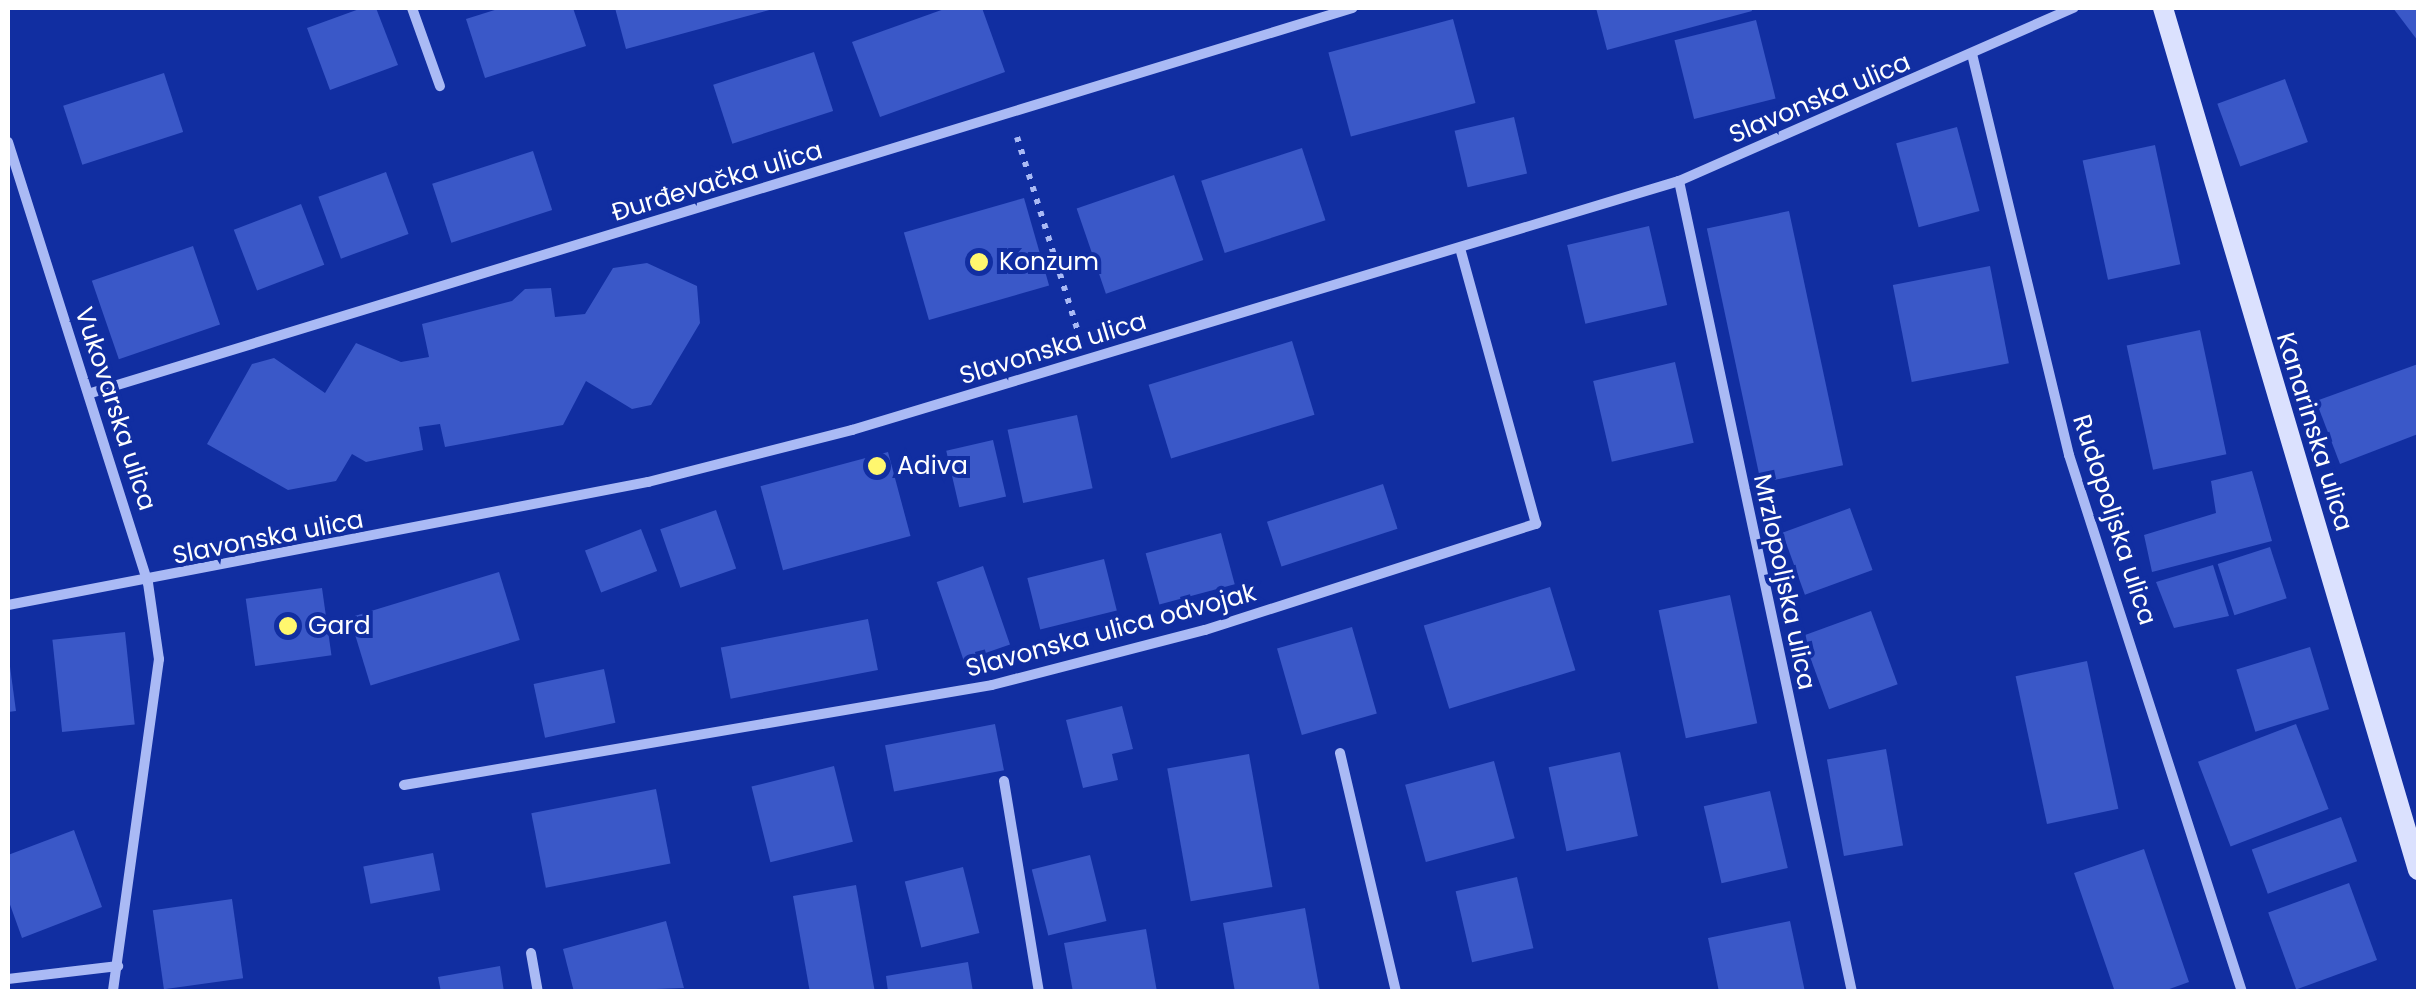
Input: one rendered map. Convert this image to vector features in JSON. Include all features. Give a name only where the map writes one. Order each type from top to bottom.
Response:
[{"type":"street","points":[[412,8],[440,86]]},
{"type":"street","name":"Đurđevačka ulica","points":[[92,392],[1353,8]]},
{"type":"street","name":"Slavonska ulica","points":[[8,606],[148,583],[648,482],[1086,360],[1680,181],[2074,8]]},
{"type":"street","name":"Kanarinska ulica","points":[[2162,8],[2418,870]]},
{"type":"street","name":"Rudopoljska ulica","points":[[1972,54],[2068,455],[2242,992]]},
{"type":"street","name":"Vukovarska ulica","points":[[8,142],[13,182],[92,392],[148,583],[159,659],[113,992]]},
{"type":"street","name":"Mrzlopoljska ulica","points":[[1680,181],[1852,992]]},
{"type":"street","name":"Slavonska ulica odvojak","points":[[404,785],[992,685],[1205,630],[1536,524],[1460,249]]},
{"type":"street","points":[[1340,752],[1396,992]]},
{"type":"street","points":[[1004,781],[1039,992]]},
{"type":"street","points":[[531,953],[538,992]]},
{"type":"street","points":[[8,979],[118,966]]},
{"type":"path","points":[[1010,114],[1086,360]]},
{"type":"building","points":[[362,8],[376,8],[398,65],[330,90],[307,28]]},
{"type":"building","points":[[501,8],[573,8],[586,46],[485,78],[466,19]]},
{"type":"building","points":[[615,8],[773,8],[773,9],[626,49]]},
{"type":"building","points":[[947,8],[982,8],[1005,72],[880,117],[852,42]]},
{"type":"building","points":[[1596,8],[1751,8],[1752,11],[1607,50]]},
{"type":"building","points":[[2393,8],[2418,8],[2418,41]]},
{"type":"building","points":[[1453,19],[1476,103],[1351,136],[1328,52]]},
{"type":"building","points":[[1756,20],[1776,99],[1694,119],[1674,40]]},
{"type":"building","points":[[814,52],[833,111],[732,144],[713,85]]},
{"type":"building","points":[[164,73],[183,132],[82,165],[63,106]]},
{"type":"building","points":[[2285,79],[2308,142],[2240,167],[2217,104]]},
{"type":"building","points":[[1514,117],[1527,174],[1468,187],[1455,131]]},
{"type":"building","points":[[1957,127],[1980,211],[1919,227],[1896,143]]},
{"type":"building","points":[[2155,145],[2180,264],[2108,280],[2083,160]]},
{"type":"building","points":[[1302,148],[1325,220],[1225,253],[1201,181]]},
{"type":"building","points":[[533,151],[552,210],[451,243],[432,184]]},
{"type":"building","points":[[386,172],[409,234],[341,259],[318,197]]},
{"type":"building","points":[[1174,175],[1203,260],[1106,294],[1077,209]]},
{"type":"building","points":[[1024,198],[1049,285],[929,320],[904,232]]},
{"type":"building","points":[[301,204],[324,265],[257,290],[234,230]]},
{"type":"building","points":[[1789,211],[1843,465],[1761,483],[1707,228]]},
{"type":"building","points":[[1649,226],[1667,305],[1585,324],[1567,245]]},
{"type":"building","points":[[193,246],[220,324],[119,359],[92,281]]},
{"type":"building","points":[[647,263],[697,286],[700,323],[651,405],[632,409],[586,381],[563,425],[445,447],[440,424],[419,427],[423,450],[366,462],[352,454],[336,481],[288,490],[207,444],[252,364],[274,358],[325,393],[356,343],[401,362],[429,357],[422,324],[512,301],[525,289],[551,288],[555,317],[585,314],[613,268]]},
{"type":"building","points":[[1990,266],[2009,363],[1912,382],[1893,285]]},
{"type":"building","points":[[2200,330],[2226,454],[2153,470],[2127,346]]},
{"type":"building","points":[[1292,341],[1315,415],[1171,458],[1149,385]]},
{"type":"building","points":[[1675,362],[1694,443],[1612,462],[1593,381]]},
{"type":"building","points":[[2418,364],[2418,434],[2340,464],[2316,401]]},
{"type":"building","points":[[1077,415],[1093,488],[1023,503],[1008,430]]},
{"type":"building","points":[[993,440],[1006,497],[959,507],[946,451]]},
{"type":"building","points":[[888,452],[911,536],[783,570],[760,486]]},
{"type":"building","points":[[2252,471],[2272,541],[2152,572],[2144,535],[2216,513],[2211,481]]},
{"type":"building","points":[[1383,484],[1398,529],[1281,566],[1267,522]]},
{"type":"building","points":[[1850,508],[1873,570],[1805,595],[1782,533]]},
{"type":"building","points":[[716,510],[736,569],[680,588],[660,529]]},
{"type":"building","points":[[641,529],[657,571],[601,593],[585,551]]},
{"type":"building","points":[[1221,533],[1235,584],[1159,604],[1146,553]]},
{"type":"building","points":[[2270,547],[2287,598],[2234,615],[2218,564]]},
{"type":"building","points":[[1104,559],[1117,610],[1040,630],[1027,578]]},
{"type":"building","points":[[2213,565],[2229,616],[2174,628],[2156,582]]},
{"type":"building","points":[[983,566],[1010,644],[964,660],[937,582]]},
{"type":"building","points":[[499,572],[520,640],[371,686],[350,618]]},
{"type":"building","points":[[1550,587],[1575,670],[1449,709],[1424,626]]},
{"type":"building","name":"Gard","points":[[322,588],[331,655],[255,666],[246,599]]},
{"type":"building","points":[[1730,595],[1757,723],[1686,738],[1659,610]]},
{"type":"building","points":[[1871,611],[1898,684],[1829,709],[1802,636]]},
{"type":"building","points":[[868,619],[878,670],[731,699],[721,648]]},
{"type":"building","points":[[1352,627],[1377,714],[1302,735],[1277,648]]},
{"type":"building","points":[[125,632],[135,724],[62,732],[52,640]]},
{"type":"building","points":[[2310,647],[2329,709],[2255,732],[2236,670]]},
{"type":"building","points":[[8,652],[16,711],[8,712]]},
{"type":"building","points":[[2087,661],[2118,809],[2047,824],[2016,676]]},
{"type":"building","points":[[604,669],[615,723],[545,738],[534,684]]},
{"type":"building","points":[[1122,706],[1133,749],[1112,754],[1118,780],[1083,788],[1066,720]]},
{"type":"building","points":[[995,724],[1004,770],[894,792],[885,745]]},
{"type":"building","points":[[2296,724],[2329,809],[2231,847],[2198,762]]},
{"type":"building","points":[[1886,749],[1903,846],[1844,856],[1827,759]]},
{"type":"building","points":[[1620,752],[1638,836],[1566,851],[1549,767]]},
{"type":"building","points":[[1249,754],[1272,887],[1191,901],[1167,768]]},
{"type":"building","points":[[1494,761],[1515,838],[1426,862],[1405,785]]},
{"type":"building","points":[[834,766],[853,842],[770,862],[752,787]]},
{"type":"building","points":[[656,789],[671,864],[546,888],[531,813]]},
{"type":"building","points":[[1770,791],[1788,868],[1722,883],[1704,806]]},
{"type":"building","points":[[2341,817],[2357,861],[2268,894],[2252,849]]},
{"type":"building","points":[[74,830],[102,907],[22,938],[8,899],[8,855]]},
{"type":"building","points":[[2144,849],[2189,982],[2161,992],[2115,992],[2074,873]]},
{"type":"building","points":[[433,853],[440,890],[371,904],[363,867]]},
{"type":"building","points":[[1090,855],[1106,921],[1048,935],[1032,870]]},
{"type":"building","points":[[963,867],[979,933],[921,947],[905,882]]},
{"type":"building","points":[[1517,877],[1533,948],[1472,962],[1456,891]]},
{"type":"building","points":[[2349,883],[2377,960],[2296,989],[2268,912]]},
{"type":"building","points":[[856,885],[875,992],[810,992],[793,896]]},
{"type":"building","points":[[232,899],[243,978],[164,989],[153,910]]},
{"type":"building","points":[[1305,908],[1320,992],[1235,992],[1223,923]]},
{"type":"building","points":[[666,921],[684,988],[574,992],[563,949]]},
{"type":"building","points":[[1790,921],[1805,992],[1719,992],[1708,938]]},
{"type":"building","points":[[1146,929],[1157,992],[1073,992],[1064,943]]},
{"type":"building","points":[[968,962],[973,992],[888,992],[886,976]]},
{"type":"building","points":[[500,966],[504,992],[441,992],[438,977]]},
{"type":"place","name":"Konzum","points":[[979,262]]},
{"type":"place","name":"Adiva","points":[[877,466]]},
{"type":"place","name":"Gard","points":[[288,626]]}]
